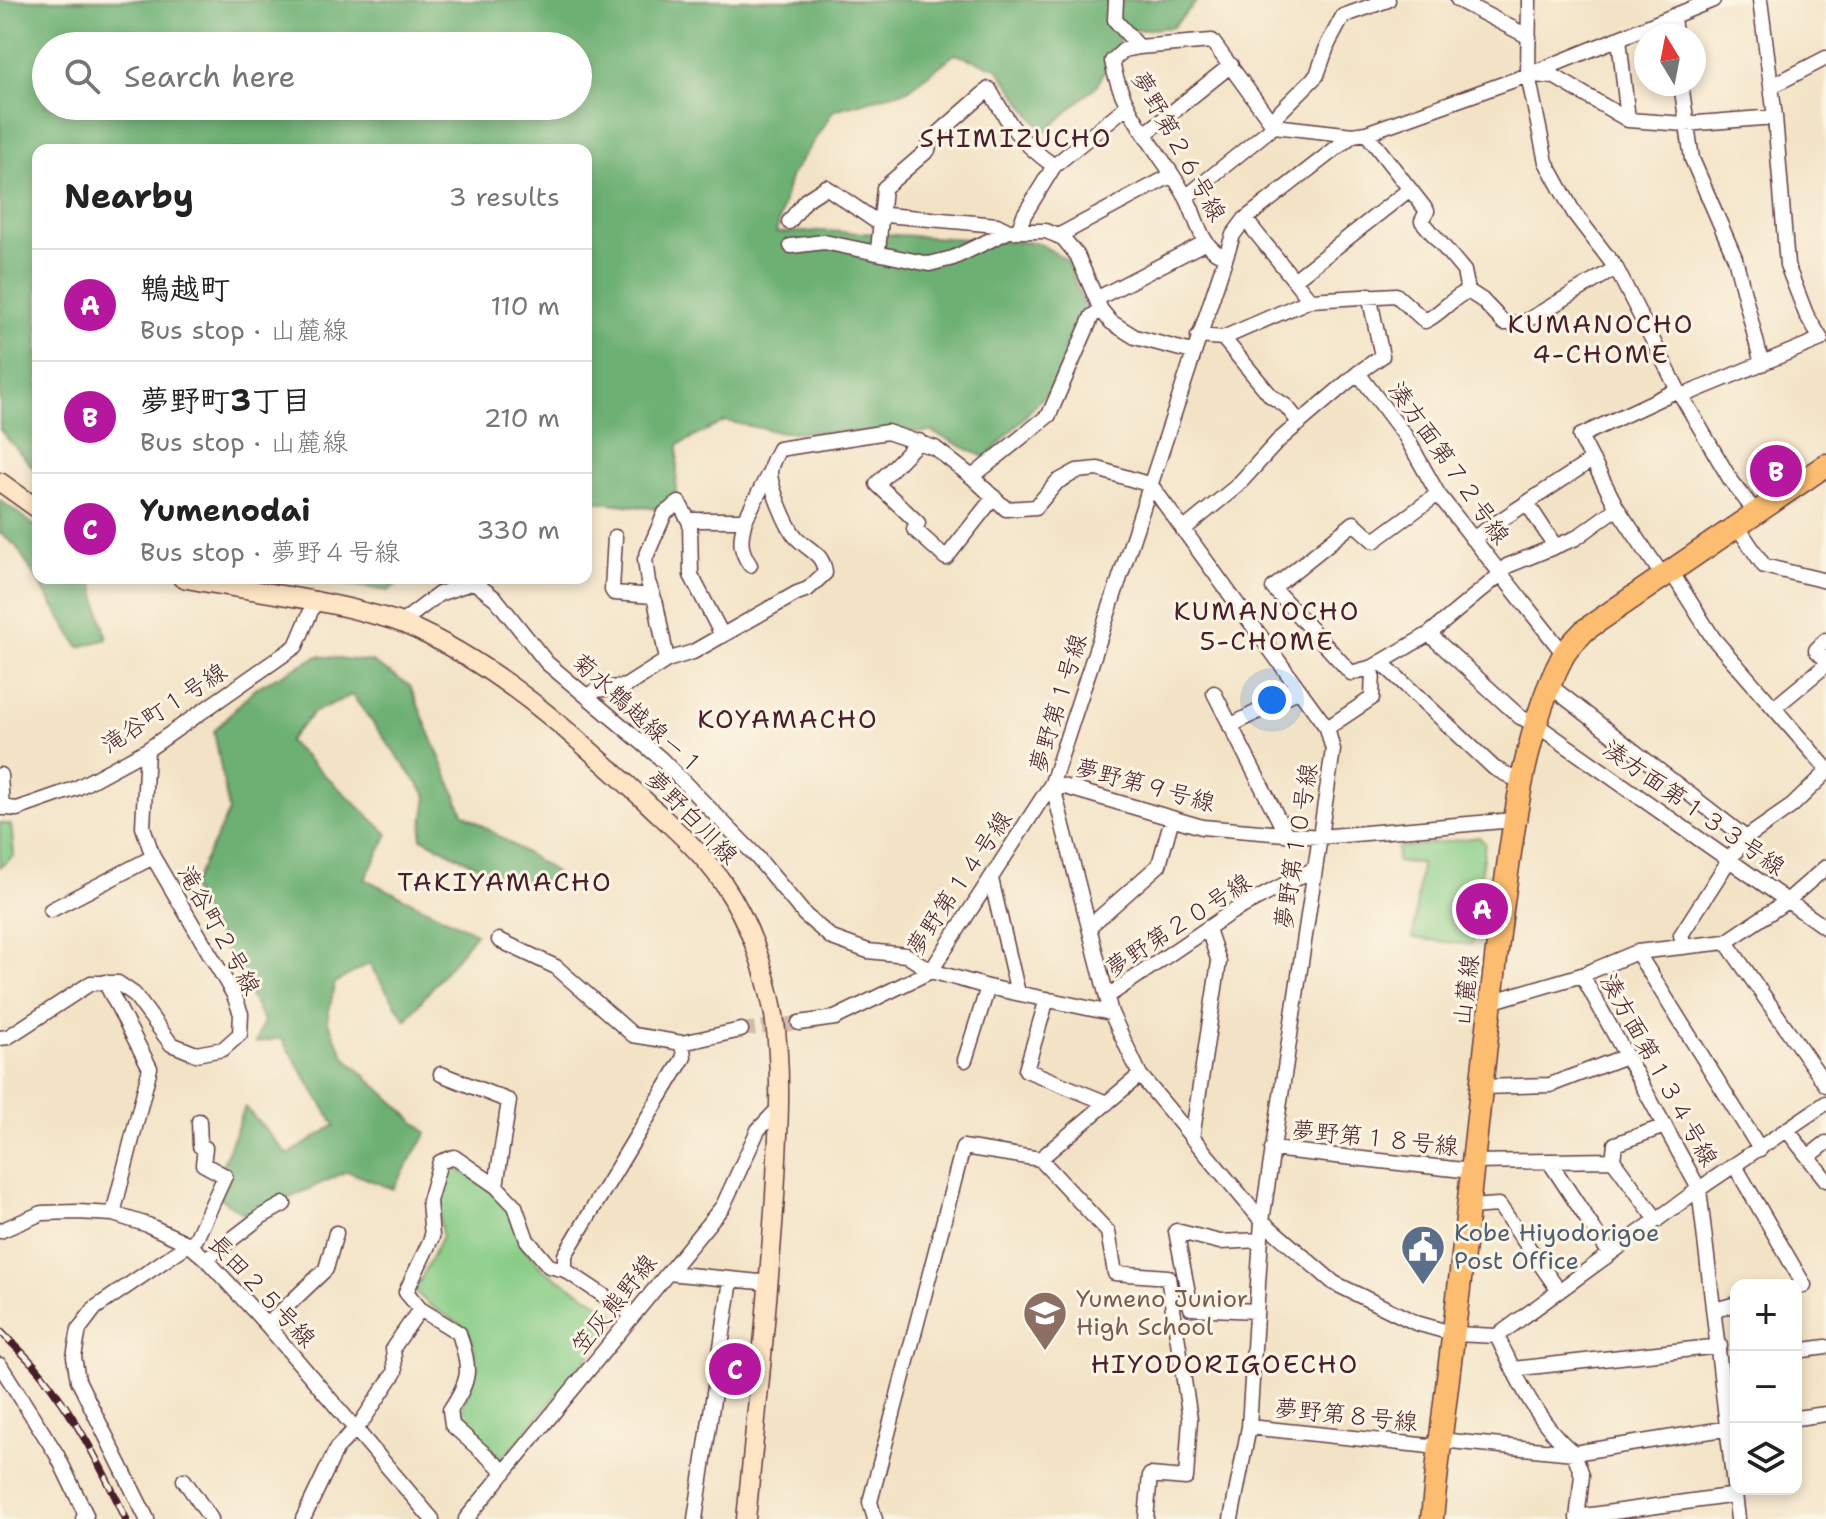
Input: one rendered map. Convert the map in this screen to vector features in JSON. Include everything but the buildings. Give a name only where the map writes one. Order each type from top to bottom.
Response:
[{"type":"main road","name":"山麓線","points":[[1432,1519],[1490,1002],[1514,820],[1549,685],[1564,654],[1585,630],[1826,465]]},
{"type":"street","points":[[1116,0],[1115,20],[1131,48],[1212,41],[1273,124],[1359,134],[1528,75],[1713,0]]},
{"type":"street","points":[[1186,197],[1273,124],[1317,75],[1328,44],[1343,16],[1388,0]]},
{"type":"street","points":[[1458,0],[1529,37]]},
{"type":"street","points":[[1529,0],[1528,75],[1546,162],[1574,213],[1616,268],[1680,393],[1730,479],[1764,566],[1826,581]]},
{"type":"street","points":[[1684,947],[1681,935],[1746,838],[1792,806],[1826,770],[1713,638],[1617,508],[1580,436],[1680,393],[1823,340],[1806,314],[1787,265],[1772,86],[1760,0]]},
{"type":"street","points":[[1673,16],[1674,24]]},
{"type":"street","points":[[1619,38],[1628,120]]},
{"type":"street","name":"夢野第２６号線","points":[[1131,48],[1112,61],[1127,106],[1186,197],[1206,242],[1218,255],[1226,256]]},
{"type":"street","points":[[1772,86],[1826,58]]},
{"type":"street","points":[[1145,134],[1231,65]]},
{"type":"street","points":[[1528,75],[1555,77],[1628,120],[1685,124],[1775,117]]},
{"type":"street","points":[[878,251],[884,188],[928,150],[930,141],[989,89],[1010,128],[1026,145],[1054,166]]},
{"type":"street","points":[[1682,96],[1692,159],[1735,258],[1762,364]]},
{"type":"street","points":[[791,246],[824,242],[929,264],[953,258],[1014,230],[1054,166],[1127,106]]},
{"type":"street","points":[[1359,134],[1427,211],[1422,221],[1464,271],[1468,291],[1482,300],[1504,323],[1523,323],[1616,268]]},
{"type":"street","name":"夢野第１号線","points":[[1359,134],[1245,219],[1233,235],[1052,783],[1111,1013],[1140,1075],[1262,1221],[1334,1283],[1416,1323],[1455,1334],[1497,1336]]},
{"type":"street","points":[[1058,236],[1172,175]]},
{"type":"street","points":[[789,222],[806,200],[826,187],[874,220],[886,215],[1046,231],[1063,238],[1077,255],[1098,305],[1111,322],[1135,337],[1192,352]]},
{"type":"street","points":[[1294,280],[1410,189]]},
{"type":"street","points":[[1245,219],[1310,300]]},
{"type":"street","points":[[972,477],[1049,415],[1098,305],[1206,242]]},
{"type":"street","points":[[1198,336],[1223,338],[1310,300],[1369,295],[1396,295],[1425,321],[1458,295],[1468,291]]},
{"type":"street","points":[[1183,530],[1237,486],[1278,441],[1382,356],[1369,295]]},
{"type":"street","points":[[1223,338],[1271,396],[1286,406],[1300,423]]},
{"type":"street","name":"湊方面第７２号線","points":[[1358,373],[1406,437],[1438,494],[1564,654]]},
{"type":"street","points":[[750,565],[741,551],[740,537],[779,449],[887,432],[935,448],[1006,509],[1036,507],[1057,482],[1077,471],[1098,469],[1151,485],[1327,728],[1372,698],[1377,664]]},
{"type":"street","points":[[919,441],[877,484],[918,523],[914,529],[946,558],[994,497]]},
{"type":"street","points":[[1472,539],[1592,460]]},
{"type":"street","points":[[587,696],[596,690],[626,686],[667,660],[693,652],[808,589],[825,573],[824,562],[818,554],[797,539],[783,517],[770,471]]},
{"type":"street","points":[[0,482],[32,505]]},
{"type":"street","points":[[1438,494],[1374,541],[1354,523],[1273,588],[1351,673],[1377,664],[1429,634],[1507,566],[1576,538],[1617,508]]},
{"type":"street","points":[[667,660],[645,559],[665,513],[679,503],[689,520],[691,575],[722,635]]},
{"type":"street","points":[[1527,503],[1555,546]]},
{"type":"street","points":[[689,520],[745,520]]},
{"type":"street","points":[[615,537],[612,590],[614,593],[653,596]]},
{"type":"street","name":"夢野白川線","points":[[210,584],[316,599],[401,623],[453,648],[505,681],[606,764],[706,861],[725,885],[753,940],[765,978],[774,1015],[780,1107],[770,1283],[746,1519]]},
{"type":"street","name":"菊水鵯越線ー１","points":[[401,623],[439,594],[461,584]]},
{"type":"street","name":"菊水鵯越線ー１","points":[[475,584],[496,599],[547,663],[660,758],[756,856],[805,915],[832,938],[868,951],[906,955],[931,971]]},
{"type":"street","name":"滝谷町１号線","points":[[0,775],[1,808],[17,809],[77,788],[147,750],[296,646],[316,599]]},
{"type":"street","name":"湊方面第１３３号線","points":[[1429,634],[1520,717],[1537,725],[1826,928]]},
{"type":"street","points":[[1774,708],[1826,663],[1816,650],[1826,640]]},
{"type":"street","points":[[1377,664],[1494,768],[1523,783]]},
{"type":"street","points":[[1549,685],[1746,838]]},
{"type":"street","points":[[1230,726],[1299,690]]},
{"type":"street","points":[[1214,693],[1285,832]]},
{"type":"street","name":"夢野第１０号線","points":[[1231,1519],[1249,1427],[1262,1221],[1333,750],[1327,728]]},
{"type":"street","name":"滝谷町２号線","points":[[105,982],[118,983],[134,994],[171,1044],[196,1054],[223,1049],[240,1034],[241,1014],[234,995],[153,857],[143,827],[147,750]]},
{"type":"street","name":"夢野第９号線","points":[[1052,783],[1202,827],[1320,837],[1514,820]]},
{"type":"street","name":"夢野第１４号線","points":[[799,1023],[835,1018],[931,971],[1052,783]]},
{"type":"street","points":[[1090,926],[1159,865],[1172,818]]},
{"type":"street","points":[[51,910],[153,857]]},
{"type":"street","points":[[1490,1002],[1582,975],[1637,952],[1726,942],[1787,901],[1826,867]]},
{"type":"street","name":"夢野第２０号線","points":[[1108,996],[1230,913],[1314,869]]},
{"type":"street","points":[[991,879],[1018,993]]},
{"type":"street","points":[[1192,1138],[1219,962],[1208,929]]},
{"type":"street","points":[[499,940],[556,967],[633,1035],[682,1043],[741,1030]]},
{"type":"street","points":[[1726,942],[1826,1085]]},
{"type":"street","points":[[1637,952],[1760,1149]]},
{"type":"street","points":[[931,971],[988,987],[1111,1013]]},
{"type":"street","name":"湊方面第１３４号線","points":[[1582,975],[1699,1189],[1731,1423]]},
{"type":"street","points":[[0,1038],[8,1037],[91,983],[105,982],[150,1068],[113,1214]]},
{"type":"street","points":[[965,1060],[988,987]]},
{"type":"street","points":[[1047,999],[1026,1070],[1107,1103]]},
{"type":"street","points":[[565,1270],[565,1255],[684,1057],[682,1043]]},
{"type":"street","points":[[1481,1087],[1550,1085],[1626,1056]]},
{"type":"street","points":[[441,1074],[509,1101],[496,1186]]},
{"type":"street","points":[[1040,1159],[1140,1075]]},
{"type":"street","points":[[1736,1495],[1577,1518],[1582,1475],[1574,1453],[1556,1439],[1513,1369],[1497,1336],[1699,1189],[1826,1103]]},
{"type":"street","name":"笠灰熊野線","points":[[466,1519],[723,1206],[758,1130],[780,1107]]},
{"type":"street","points":[[147,1519],[78,1380],[74,1357],[79,1329],[95,1308],[196,1239],[225,1176],[203,1164],[205,1148],[200,1146],[199,1121]]},
{"type":"street","points":[[1657,1220],[1613,1160],[1615,1144],[1665,1126]]},
{"type":"street","points":[[1787,1130],[1826,1180]]},
{"type":"street","points":[[1808,1157],[1826,1143]]},
{"type":"street","points":[[875,1519],[870,1502],[963,1147],[1040,1159],[1108,1232],[1115,1273],[1168,1277],[1190,1419],[1186,1478],[1150,1475],[1146,1519]]},
{"type":"street","name":"夢野第１８号線","points":[[1272,1149],[1473,1167],[1613,1160]]},
{"type":"street","points":[[505,1472],[452,1425],[450,1410],[466,1386],[467,1359],[459,1333],[420,1309],[406,1292],[432,1237],[429,1201],[440,1162],[454,1157],[496,1186],[515,1206],[527,1240],[549,1266],[565,1270],[633,1315]]},
{"type":"street","points":[[1549,1161],[1610,1254]]},
{"type":"street","points":[[1735,1166],[1801,1279]]},
{"type":"street","points":[[206,1259],[262,1216],[284,1204]]},
{"type":"street","points":[[1468,1207],[1499,1205],[1559,1291]]},
{"type":"street","name":"長田２５号線","points":[[0,1231],[42,1213],[113,1214],[148,1225],[187,1243],[206,1259],[267,1325],[432,1519]]},
{"type":"street","points":[[1256,1311],[1191,1308],[1176,1231],[1220,1242],[1261,1240]]},
{"type":"street","points":[[267,1325],[326,1269],[336,1233]]},
{"type":"street","points":[[668,1273],[770,1283]]},
{"type":"street","points":[[695,1519],[731,1280]]},
{"type":"street","points":[[1715,1310],[1730,1306]]},
{"type":"street","points":[[303,1519],[337,1448],[361,1423],[395,1372],[393,1348],[420,1309]]},
{"type":"street","points":[[1513,1369],[1720,1346]]},
{"type":"street","points":[[1802,1350],[1826,1347]]},
{"type":"street","points":[[0,1365],[57,1455],[85,1518]]},
{"type":"street","points":[[1802,1417],[1826,1414]]},
{"type":"street","name":"夢野第８号線","points":[[1249,1427],[1574,1453],[1730,1427]]},
{"type":"street","points":[[184,1480],[211,1519]]},
{"type":"street","name":"湊方面第１３４号線","points":[[1736,1495],[1738,1519]]},
{"type":"green space","points":[[0,0],[1198,0],[1173,27],[1124,31],[1098,84],[1044,133],[997,68],[955,54],[908,90],[834,110],[790,177],[776,233],[825,231],[1038,243],[1067,260],[1085,309],[1056,383],[986,458],[932,432],[779,432],[725,421],[678,445],[675,511],[592,501],[592,144],[32,144],[32,466],[0,430]]},
{"type":"green space","points":[[0,500],[32,524],[32,572],[16,546],[0,533]]},
{"type":"green space","points":[[40,584],[93,584],[107,639],[79,647]]},
{"type":"green space","points":[[344,584],[397,584],[388,591]]},
{"type":"green space","points":[[318,656],[372,662],[410,686],[463,813],[555,872],[543,885],[483,869],[421,838],[427,796],[352,695],[314,712],[288,741],[388,834],[365,879],[476,933],[406,1020],[369,964],[335,983],[327,1020],[345,1057],[427,1133],[393,1189],[347,1171],[249,1217],[212,1193],[245,1107],[288,1155],[335,1125],[281,1038],[255,1043],[264,1021],[191,888],[229,811],[214,731],[255,688]]},
{"type":"green space","points":[[0,823],[11,825],[14,855],[0,867]]},
{"type":"green space","points":[[1479,837],[1485,843],[1472,945],[1413,938],[1421,863],[1397,862],[1397,848]]},
{"type":"green space","points":[[454,1167],[485,1186],[508,1209],[521,1243],[542,1269],[614,1312],[616,1324],[505,1457],[500,1458],[458,1418],[473,1374],[475,1361],[471,1338],[462,1326],[415,1291],[442,1236],[438,1200],[446,1169]]},
{"type":"tunnel","points":[[741,1030],[799,1023]]},
{"type":"railway","points":[[0,1331],[39,1371],[64,1406],[97,1461],[126,1519]]},
{"type":"place","name":"夢野町3丁目","points":[[1776,471]]},
{"type":"place","name":"鵯越町","points":[[1482,909]]},
{"type":"place","name":"Kobe Hiyodorigoe Post Office","points":[[1423,1286]]},
{"type":"place","name":"Yumeno Junior High School","points":[[1045,1352]]},
{"type":"place","name":"Yumenodai","points":[[735,1369]]},
{"type":"district","name":"SHIMIZUCHO","points":[[1016,138]]},
{"type":"district","name":"KUMANOCHO 4-CHOME","points":[[1601,339]]},
{"type":"district","name":"KUMANOCHO 5-CHOME","points":[[1267,626]]},
{"type":"district","name":"KOYAMACHO","points":[[788,719]]},
{"type":"district","name":"TAKIYAMACHO","points":[[505,882]]},
{"type":"district","name":"HIYODORIGOECHO","points":[[1225,1364]]}]
